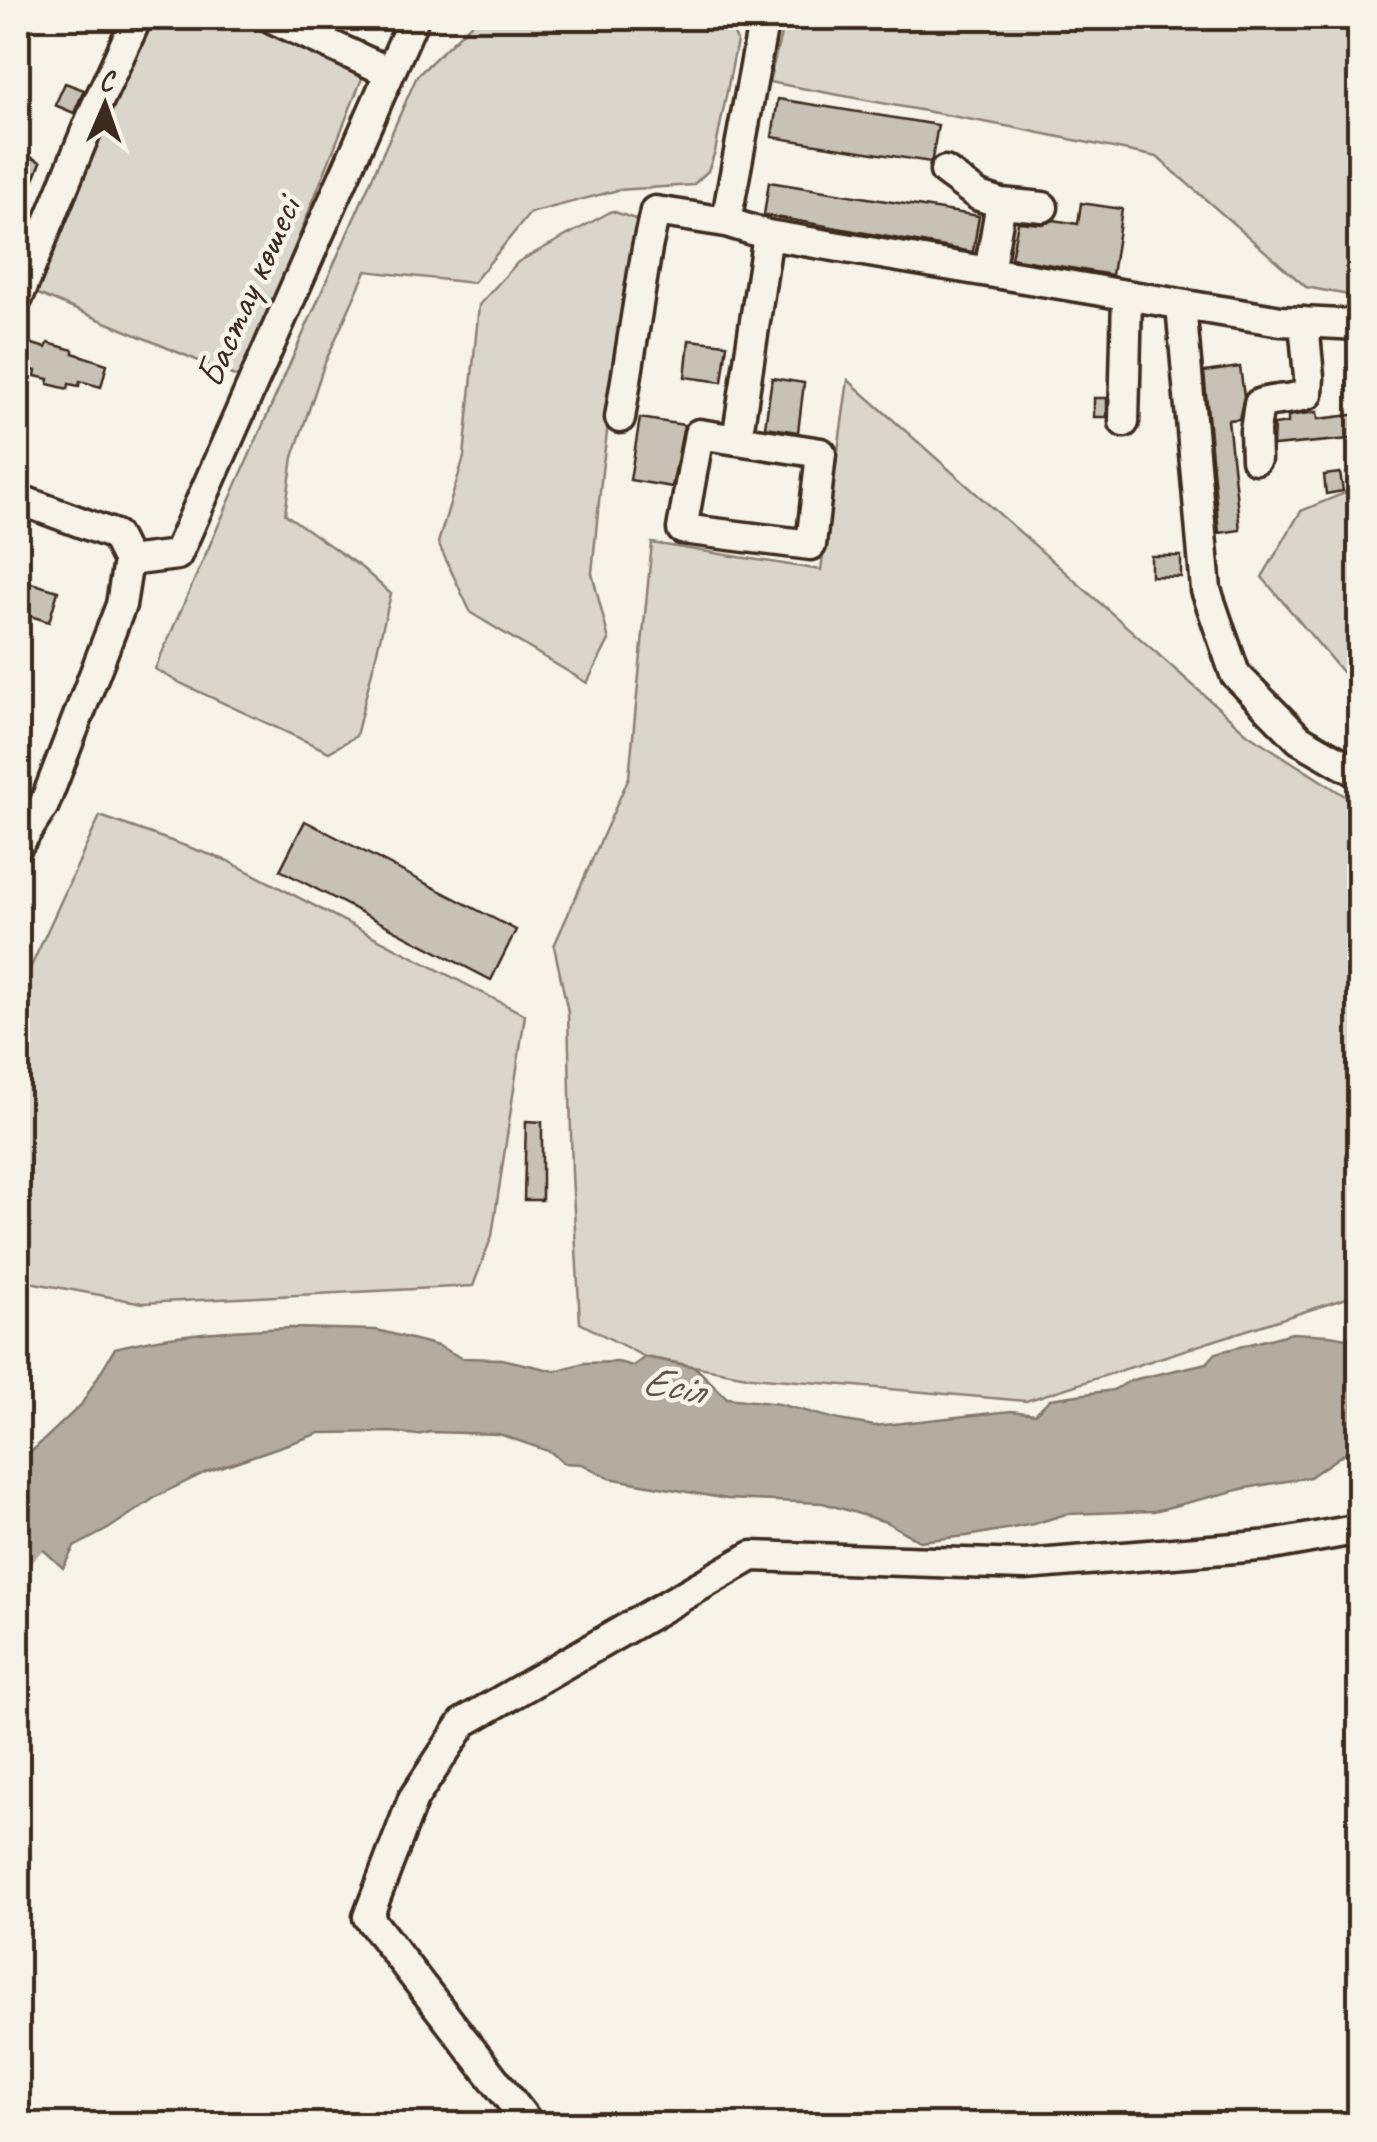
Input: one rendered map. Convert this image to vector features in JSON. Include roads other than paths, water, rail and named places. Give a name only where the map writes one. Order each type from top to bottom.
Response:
[{"type":"street","points":[[18,298],[95,109],[137,18]]},
{"type":"street","points":[[272,18],[389,72]]},
{"type":"street","name":"Бастау көшесі","points":[[128,561],[176,555],[414,18]]},
{"type":"street","points":[[726,222],[764,18]]},
{"type":"street","points":[[944,171],[979,196],[1001,203],[1043,207]]},
{"type":"street","points":[[989,272],[1001,203]]},
{"type":"street","points":[[620,418],[655,211],[726,222],[768,235],[1127,296],[1282,321],[1360,325]]},
{"type":"street","points":[[737,440],[768,235]]},
{"type":"street","points":[[1124,422],[1127,296]]},
{"type":"street","points":[[1181,304],[1206,590],[1235,674],[1299,740],[1360,774]]},
{"type":"street","points":[[1256,459],[1259,404],[1308,394],[1304,322]]},
{"type":"street","points":[[700,434],[737,440],[821,453],[810,545],[682,528],[700,434]]},
{"type":"street","points":[[18,499],[115,535],[128,561],[121,605],[44,805],[18,845]]},
{"type":"street","points":[[530,2124],[368,1917],[413,1799],[464,1722],[752,1556],[1025,1565],[1272,1545],[1360,1530]]},
{"type":"water","points":[[290,1328],[377,1330],[438,1346],[462,1358],[502,1359],[555,1371],[584,1363],[618,1362],[633,1366],[645,1357],[695,1367],[727,1398],[779,1404],[875,1426],[1011,1411],[1035,1414],[1050,1399],[1113,1390],[1132,1380],[1207,1363],[1216,1353],[1292,1333],[1329,1335],[1359,1340],[1359,1438],[1310,1477],[1154,1511],[1066,1514],[1034,1524],[919,1541],[886,1522],[823,1503],[727,1499],[609,1478],[582,1464],[563,1463],[551,1452],[499,1434],[320,1433],[206,1472],[159,1495],[74,1547],[63,1568],[19,1527],[27,1501],[24,1472],[30,1453],[81,1405],[115,1348],[181,1335]]},
{"type":"waterway","name":"Есіл","points":[[18,1551],[60,1505]]}]
